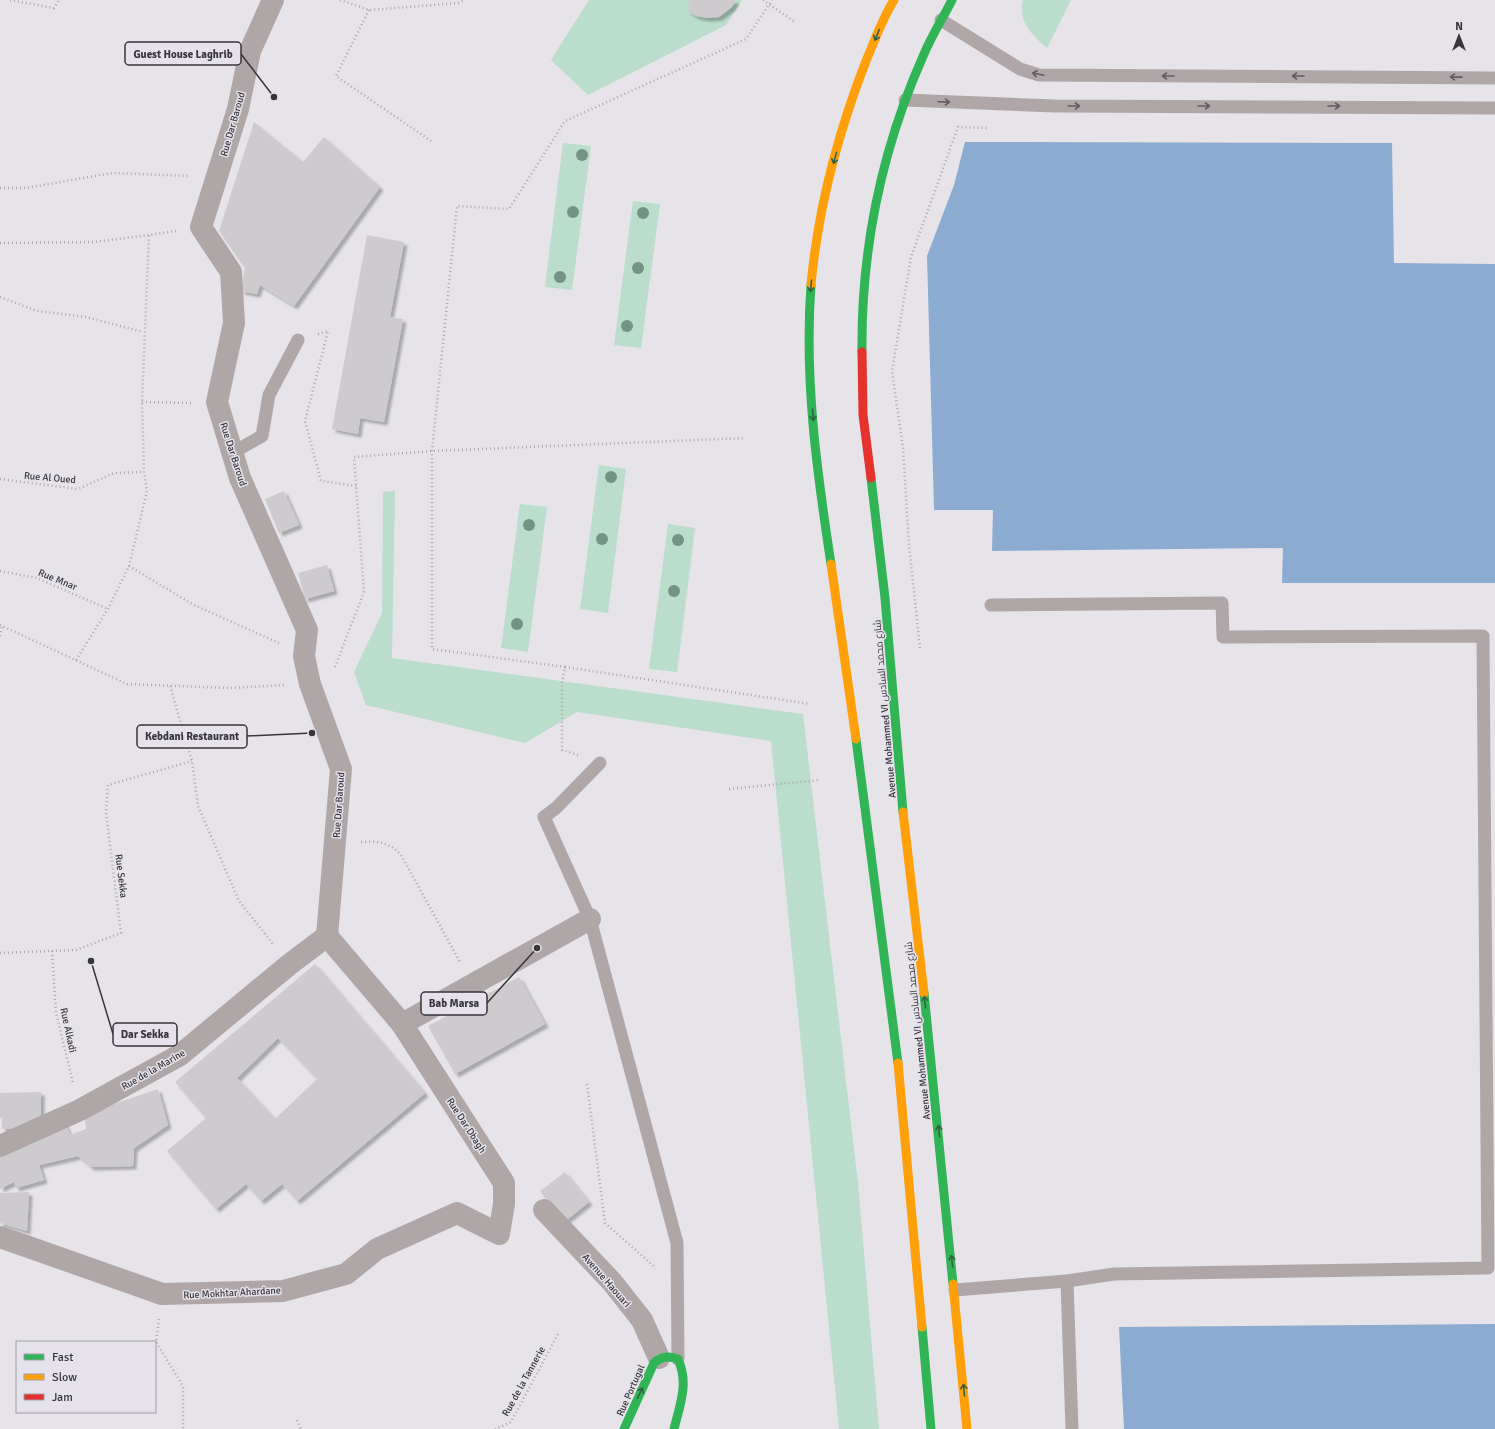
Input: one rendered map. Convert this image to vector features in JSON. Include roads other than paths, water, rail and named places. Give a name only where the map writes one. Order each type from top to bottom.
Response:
[{"type":"main road","points":[[894,0],[885,14],[845,119],[825,193],[814,253],[809,341],[818,476],[868,822],[895,1032],[931,1429]]},
{"type":"main road","name":"Avenue Mohammed VI شارع محمد السادس","points":[[952,0],[924,53],[905,100],[884,165],[875,206],[867,260],[862,310],[863,415],[885,598],[904,819],[929,1033],[955,1290],[967,1429]]},
{"type":"main road","points":[[669,1359],[684,1369],[684,1386],[674,1429]]},
{"type":"main road","name":"Rue Portugal","points":[[624,1429],[654,1363],[669,1359]]},
{"type":"street","name":"Rue Dar Baroud","points":[[273,0],[250,51],[238,109],[201,227],[232,272],[234,322],[217,402],[240,478],[307,630],[304,656],[310,684],[341,769],[327,936]]},
{"type":"street","points":[[402,1024],[590,919]]},
{"type":"street","name":"Rue de la Marine","points":[[0,1146],[80,1110],[180,1055],[290,964],[327,936]]},
{"type":"street","name":"Rue Dar Dbagh","points":[[327,936],[402,1024],[504,1183],[504,1204],[499,1234]]},
{"type":"street","name":"Avenue Haouari","points":[[544,1210],[612,1282],[642,1320],[669,1359]]},
{"type":"street","name":"Rue Mokhtar Ahardane","points":[[0,1237],[162,1294],[282,1291],[346,1274],[377,1249],[457,1213],[499,1234]]},
{"type":"lane","points":[[941,20],[1020,68],[1039,75],[1495,78]]},
{"type":"lane","points":[[905,100],[1055,106],[1495,108]]},
{"type":"lane","points":[[232,453],[262,436],[269,394],[298,340]]},
{"type":"lane","points":[[955,1290],[1067,1281],[1114,1274],[1488,1268],[1483,636],[1223,637],[1222,603],[992,605]]},
{"type":"lane","points":[[600,762],[556,808],[544,817],[590,919],[677,1243],[677,1287],[669,1359]]},
{"type":"lane","points":[[1067,1281],[1072,1429]]},
{"type":"water","points":[[965,142],[1392,143],[1394,263],[1495,264],[1495,583],[1282,583],[1283,548],[992,551],[993,510],[934,510],[927,256],[954,185]]},
{"type":"water","points":[[1495,1324],[1495,1429],[1124,1429],[1119,1327]]},
{"type":"place","name":"Guest House Laghrib","points":[[274,97]]},
{"type":"place","name":"Kebdani Restaurant","points":[[312,733]]},
{"type":"place","name":"Bab Marsa","points":[[537,948]]},
{"type":"place","name":"Dar Sekka","points":[[91,961]]}]
